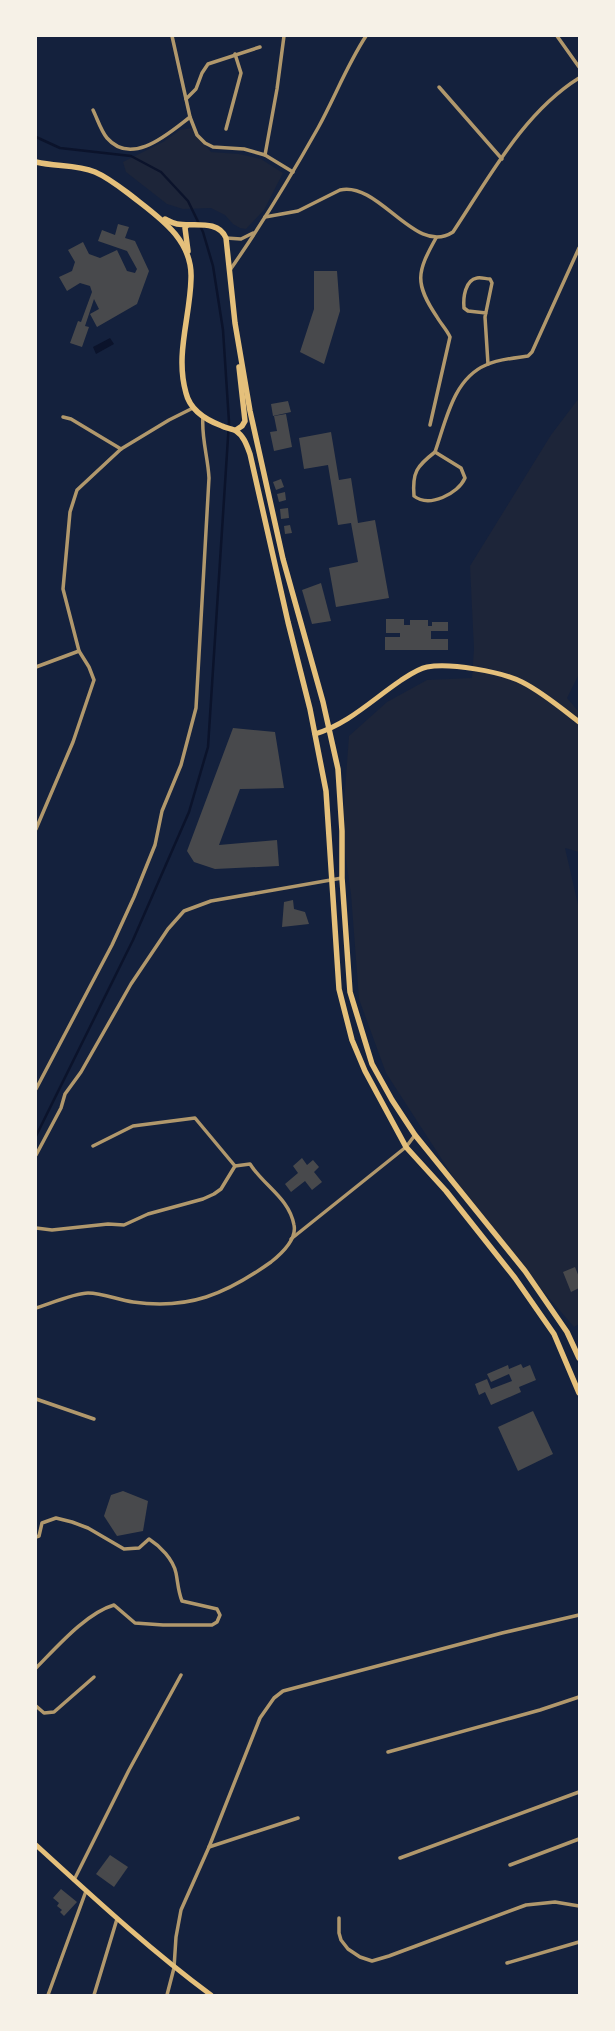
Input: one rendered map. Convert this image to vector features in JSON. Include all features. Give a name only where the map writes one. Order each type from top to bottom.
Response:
[{"type":"main road","points":[[36,162],[77,166],[107,178],[151,211],[174,231],[190,261]]},
{"type":"main road","points":[[151,211],[175,224],[210,225],[220,229],[226,238],[245,421],[242,426],[234,430]]},
{"type":"main road","points":[[191,225],[185,228],[191,279],[183,335],[181,370],[186,394],[193,408],[203,416],[221,426],[234,430],[247,444],[250,454],[316,734],[326,791],[340,990],[352,1040],[365,1071],[406,1147],[446,1191],[519,1284],[554,1334],[579,1393]]},
{"type":"main road","points":[[235,323],[250,411],[283,559],[330,730],[338,769],[342,831],[342,878],[350,992],[372,1064],[392,1100],[416,1135],[525,1271],[567,1332],[579,1358]]},
{"type":"main road","points":[[316,734],[338,726],[411,674],[425,668],[441,665],[507,676],[523,682],[579,722]]},
{"type":"main road","points":[[36,1845],[117,1919],[174,1968],[211,1995]]},
{"type":"street","points":[[172,36],[190,117],[197,135],[205,143],[213,146],[244,150],[265,155],[293,172]]},
{"type":"street","points":[[265,155],[277,89],[284,36]]},
{"type":"street","points":[[229,271],[293,172],[319,127],[351,62],[366,36]]},
{"type":"street","points":[[557,36],[579,68]]},
{"type":"street","points":[[186,99],[196,89],[202,73],[208,64],[260,47]]},
{"type":"street","points":[[226,129],[241,73],[235,54]]},
{"type":"street","points":[[265,217],[298,211],[340,190],[348,189],[363,193],[424,235],[442,238],[453,232],[502,159],[529,123],[567,85],[579,78]]},
{"type":"street","points":[[439,87],[502,159]]},
{"type":"street","points":[[93,110],[106,138],[126,148],[149,146],[190,117]]},
{"type":"street","points":[[226,238],[241,239],[254,233]]},
{"type":"street","points":[[430,425],[450,338],[431,309],[421,287],[420,272],[436,238]]},
{"type":"street","points":[[435,452],[461,468],[464,478],[458,489],[451,495],[442,498],[418,499],[414,496],[414,476],[420,464],[435,452],[464,379],[476,370],[488,364],[528,356],[532,352],[579,248]]},
{"type":"street","points":[[486,313],[468,311],[464,308],[463,302],[467,286],[470,281],[477,278],[490,279],[492,283],[486,313],[488,364]]},
{"type":"street","points":[[36,829],[72,742],[94,680],[89,667],[79,651],[63,589],[70,512],[77,490],[121,449],[169,420],[193,408]]},
{"type":"street","points":[[62,416],[71,419],[121,449]]},
{"type":"street","points":[[36,1089],[112,945],[145,872],[154,845],[162,811],[181,765],[196,708],[209,478],[208,461],[202,435],[203,416]]},
{"type":"street","points":[[36,667],[79,651]]},
{"type":"street","points":[[36,1155],[61,1108],[65,1094],[81,1072],[131,984],[168,929],[184,911],[211,900],[342,878]]},
{"type":"street","points":[[93,1146],[133,1126],[195,1118],[235,1166]]},
{"type":"street","points":[[36,1308],[86,1293],[133,1302],[161,1304],[190,1301],[219,1294],[243,1282],[278,1256],[291,1239],[406,1147],[416,1135]]},
{"type":"street","points":[[235,1166],[250,1164],[280,1197],[288,1209],[294,1226],[291,1239]]},
{"type":"street","points":[[36,1228],[52,1230],[108,1224],[124,1225],[148,1214],[203,1199],[214,1194],[221,1189],[235,1166]]},
{"type":"street","points":[[36,1399],[94,1419]]},
{"type":"street","points":[[36,1668],[81,1625],[102,1608],[108,1606],[114,1605],[135,1623],[212,1625],[217,1622],[220,1615],[217,1609],[182,1601],[178,1591],[176,1571],[161,1547],[149,1539],[139,1548],[124,1549],[88,1528],[56,1518],[42,1523],[38,1536]]},
{"type":"street","points":[[167,1995],[174,1968],[176,1937],[181,1910],[209,1847],[260,1718],[274,1698],[283,1691],[502,1633],[579,1615]]},
{"type":"street","points":[[74,1880],[129,1770],[181,1675]]},
{"type":"street","points":[[36,1706],[44,1713],[54,1712],[94,1677]]},
{"type":"street","points":[[388,1752],[540,1710],[579,1697]]},
{"type":"street","points":[[400,1858],[579,1792]]},
{"type":"street","points":[[209,1847],[298,1818]]},
{"type":"street","points":[[510,1865],[579,1839]]},
{"type":"street","points":[[48,1995],[86,1891]]},
{"type":"street","points":[[339,1918],[338,1933],[344,1945],[360,1957],[372,1961],[384,1958],[526,1905],[555,1902],[579,1906]]},
{"type":"street","points":[[94,1995],[117,1919]]},
{"type":"street","points":[[507,1963],[579,1942]]},
{"type":"shaded area","points":[[192,128],[211,152],[239,154],[261,159],[283,173],[264,210],[246,229],[240,228],[233,224],[225,215],[211,208],[183,209],[167,204],[126,172],[123,162],[163,142],[180,130]]},
{"type":"shaded area","points":[[110,338],[114,344],[96,354],[93,347]]},
{"type":"shaded area","points":[[579,398],[579,674],[567,698],[579,712],[579,852],[565,848],[579,909],[579,1324],[574,1327],[493,1233],[463,1192],[386,1073],[359,999],[351,894],[342,831],[349,736],[387,702],[427,680],[472,678],[474,649],[470,566],[551,435]]},
{"type":"building","points":[[118,224],[129,227],[125,238],[135,241],[149,271],[137,304],[97,327],[90,314],[99,309],[94,299],[85,326],[89,327],[82,347],[70,343],[78,321],[81,322],[92,292],[90,286],[80,283],[67,291],[59,277],[72,271],[75,262],[68,250],[83,242],[89,254],[100,258],[117,250],[127,271],[135,273],[137,269],[127,251],[98,241],[102,230],[115,235]]},
{"type":"building","points":[[314,271],[337,271],[340,311],[324,364],[300,352],[314,309]]},
{"type":"building","points":[[288,401],[291,412],[273,416],[271,404]]},
{"type":"building","points":[[286,414],[292,447],[274,451],[270,432],[277,431],[274,416]]},
{"type":"building","points":[[331,432],[339,480],[351,478],[358,523],[375,520],[389,598],[336,607],[329,568],[358,562],[351,523],[338,525],[328,465],[304,469],[299,438]]},
{"type":"building","points":[[281,479],[284,487],[276,490],[273,482]]},
{"type":"building","points":[[285,492],[286,500],[279,502],[277,494]]},
{"type":"building","points":[[288,508],[289,518],[281,519],[280,509]]},
{"type":"building","points":[[290,525],[292,533],[285,534],[284,526]]},
{"type":"building","points":[[321,583],[331,621],[312,624],[302,590]]},
{"type":"building","points":[[386,619],[404,619],[404,625],[410,625],[410,620],[428,620],[428,626],[432,626],[432,622],[448,622],[448,631],[431,631],[431,639],[448,639],[448,650],[385,650],[385,637],[400,637],[400,633],[386,633]]},
{"type":"building","points":[[233,728],[275,732],[284,788],[240,789],[219,845],[277,840],[279,866],[215,869],[194,862],[187,851]]},
{"type":"building","points":[[293,900],[294,909],[305,912],[309,924],[282,927],[284,902]]},
{"type":"building","points":[[302,1158],[307,1165],[313,1160],[319,1167],[314,1172],[322,1182],[312,1190],[305,1181],[291,1192],[285,1184],[298,1173],[293,1166]]},
{"type":"building","points":[[575,1267],[579,1277],[579,1288],[571,1292],[563,1272]]},
{"type":"building","points":[[521,1364],[523,1368],[530,1365],[536,1380],[519,1387],[521,1392],[491,1405],[485,1392],[479,1395],[475,1384],[487,1379],[491,1389],[512,1381],[509,1374],[491,1382],[487,1374],[508,1365],[509,1369]]},
{"type":"building","points":[[533,1411],[553,1454],[518,1471],[498,1427]]},
{"type":"building","points":[[123,1491],[148,1501],[143,1531],[117,1536],[104,1516],[111,1495]]},
{"type":"building","points":[[110,1855],[128,1867],[114,1887],[96,1874]]},
{"type":"building","points":[[61,1889],[77,1902],[64,1916],[60,1912],[62,1910],[57,1906],[59,1903],[53,1898]]},
{"type":"waterway","points":[[36,137],[60,148],[131,156],[161,172],[188,201],[203,232],[213,266],[223,330],[229,422],[208,747],[189,812],[133,940],[36,1136]]}]
